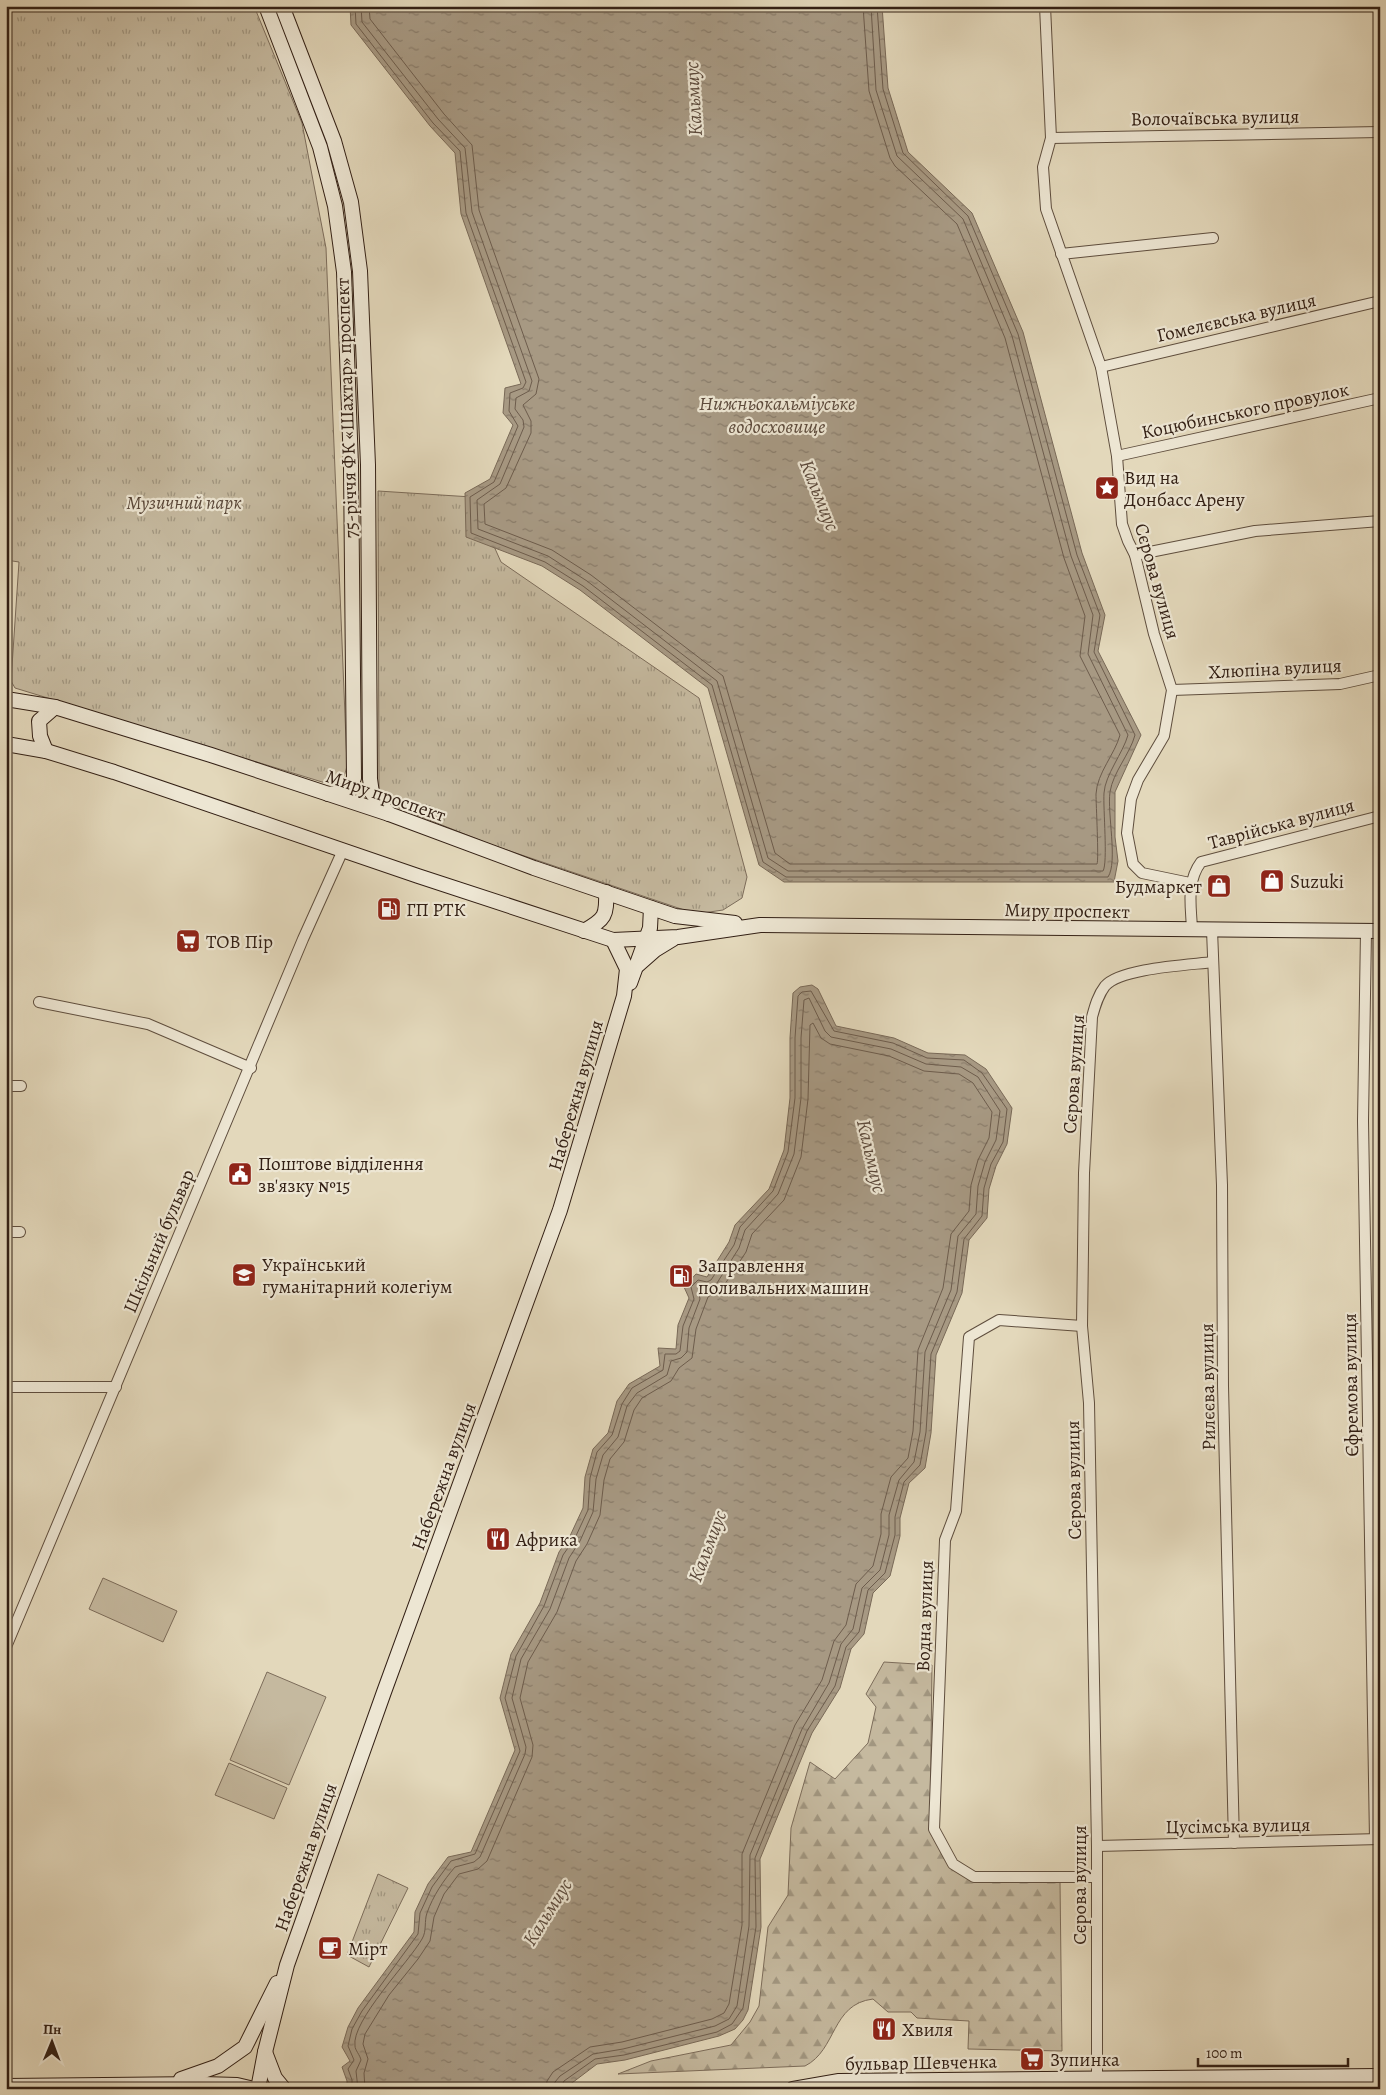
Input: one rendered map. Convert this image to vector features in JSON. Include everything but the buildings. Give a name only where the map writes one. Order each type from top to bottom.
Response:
[{"type":"main road","name":"75-річчя ФК «Шахтар» проспект","points":[[266,6],[320,147],[335,206],[344,272],[351,466],[354,778],[351,785],[342,793],[328,794]]},
{"type":"main road","name":"75-річчя ФК «Шахтар» проспект","points":[[282,6],[334,141],[351,202],[360,271],[368,465],[370,779],[372,793],[389,814]]},
{"type":"main road","name":"Миру проспект","points":[[6,699],[55,707],[328,794],[675,916],[757,925],[1373,931]]},
{"type":"main road","points":[[46,752],[40,736],[39,721],[55,707]]},
{"type":"main road","name":"Миру проспект","points":[[6,744],[46,752],[114,772],[613,940],[647,940],[757,925]]},
{"type":"main road","points":[[584,931],[600,922],[605,915],[606,892]]},
{"type":"main road","points":[[624,996],[647,940],[652,908]]},
{"type":"main road","points":[[636,967],[655,950],[678,936]]},
{"type":"main road","points":[[613,940],[627,969],[624,996]]},
{"type":"main road","name":"Набережна вулиця","points":[[258,2089],[265,2052],[287,1965],[371,1726],[560,1210],[624,996]]},
{"type":"main road","name":"Набережна вулиця","points":[[166,2084],[218,2066],[245,2047],[287,1965]]},
{"type":"main road","points":[[265,2052],[275,2078],[284,2089]]},
{"type":"main road","name":"бульвар Шевченка","points":[[793,2089],[839,2081],[1097,2083],[1380,2076]]},
{"type":"main road","points":[[6,2086],[166,2084],[201,2086],[237,2085],[254,2089]]},
{"type":"street","name":"Сєрова вулиця","points":[[1045,6],[1051,138],[1043,167],[1046,209],[1101,367],[1117,456],[1122,524],[1128,542],[1136,555],[1154,634],[1172,690],[1164,736],[1138,780],[1131,799],[1127,833],[1133,864],[1142,874],[1190,883]]},
{"type":"street","name":"Волочаївська вулиця","points":[[1051,138],[1380,132]]},
{"type":"street","points":[[1061,254],[1213,238]]},
{"type":"street","name":"Гомелєвська вулиця","points":[[1101,367],[1380,301]]},
{"type":"street","name":"Коцюбинського провулок","points":[[1117,456],[1380,398]]},
{"type":"street","points":[[1136,555],[1254,530],[1380,521]]},
{"type":"street","name":"Хлюпіна вулиця","points":[[1172,690],[1340,684],[1380,675]]},
{"type":"street","name":"Таврійська вулиця","points":[[1190,883],[1193,873],[1200,862],[1380,816]]},
{"type":"street","name":"Шкільний бульвар","points":[[6,1647],[343,850]]},
{"type":"street","points":[[1190,883],[1192,929]]},
{"type":"street","name":"Рилєєва вулиця","points":[[1212,930],[1222,1185],[1223,1370],[1234,1843]]},
{"type":"street","name":"Єфремова вулиця","points":[[1373,931],[1363,1121],[1377,1839]]},
{"type":"street","name":"Сєрова вулиця","points":[[1097,2083],[1095,1877],[1097,1846],[1089,1403],[1082,1326],[1084,1173],[1092,1017],[1097,999],[1106,984],[1141,971],[1213,962]]},
{"type":"street","points":[[39,1002],[148,1024],[251,1068]]},
{"type":"street","points":[[6,1086],[21,1086]]},
{"type":"street","points":[[6,1232],[20,1232]]},
{"type":"street","name":"Водна вулиця","points":[[1082,1326],[999,1320],[969,1337],[956,1511],[945,1540],[934,1829],[953,1864],[974,1877],[1095,1877]]},
{"type":"street","points":[[1368,1385],[1380,1386]]},
{"type":"street","points":[[6,1387],[116,1387]]},
{"type":"street","name":"Цусімська вулиця","points":[[1097,1846],[1377,1839]]},
{"type":"green space","name":"Музичний парк","points":[[6,6],[254,6],[302,123],[326,248],[347,765],[343,778],[332,785],[15,688],[11,681],[19,562],[6,560]]},
{"type":"green space","points":[[378,491],[472,497],[501,562],[699,698],[747,877],[742,898],[723,910],[696,914],[492,845],[384,802],[379,793]]},
{"type":"green space","points":[[103,1578],[177,1611],[163,1642],[89,1609]]},
{"type":"green space","points":[[884,1662],[932,1665],[930,1831],[972,1881],[1060,1881],[1062,2051],[968,2049],[969,2021],[917,2018],[911,2012],[888,2012],[873,1999],[859,2003],[849,2009],[841,2018],[823,2049],[815,2059],[805,2066],[618,2074],[651,2061],[731,2045],[750,2022],[759,2006],[768,1927],[788,1895],[791,1828],[810,1762],[835,1779],[868,1743],[876,1707],[866,1694]]},
{"type":"green space","points":[[267,1672],[326,1697],[289,1785],[230,1760]]},
{"type":"green space","points":[[229,1763],[287,1788],[274,1819],[215,1795]]},
{"type":"green space","points":[[378,1874],[408,1888],[369,1967],[347,1955]]},
{"type":"green space","points":[[1380,2085],[1380,2089],[1118,2089],[1118,2088]]},
{"type":"water","name":"Нижньокальміуське водосховище","points":[[350,6],[882,6],[888,88],[908,152],[972,213],[1023,332],[1082,553],[1105,615],[1098,651],[1141,735],[1115,792],[1115,837],[1118,861],[1114,882],[784,882],[759,865],[708,688],[580,590],[542,566],[466,537],[465,493],[490,479],[513,425],[503,413],[505,388],[521,384],[461,214],[455,153],[430,126],[351,25]]},
{"type":"water","name":"Кальмиус","points":[[812,985],[818,989],[836,1026],[894,1038],[928,1053],[965,1055],[986,1069],[1012,1108],[1007,1144],[996,1166],[989,1189],[987,1218],[969,1240],[962,1293],[936,1355],[931,1433],[925,1468],[909,1483],[900,1518],[900,1536],[890,1576],[873,1593],[864,1634],[851,1649],[840,1688],[812,1733],[760,1859],[761,1927],[748,2010],[743,2020],[735,2029],[719,2036],[625,2060],[597,2064],[564,2089],[347,2089],[347,2081],[342,2067],[350,2061],[342,2047],[348,2027],[358,2008],[414,1932],[415,1912],[428,1884],[448,1857],[471,1852],[515,1750],[500,1698],[511,1654],[540,1603],[559,1552],[570,1536],[583,1508],[585,1477],[593,1449],[608,1433],[617,1401],[629,1384],[660,1366],[658,1348],[676,1349],[678,1325],[689,1298],[684,1287],[696,1274],[707,1277],[729,1242],[735,1225],[769,1189],[784,1150],[790,1098],[790,1038],[793,993],[800,987]]},
{"type":"place","name":"Вид на Донбасс Арену","points":[[1107,488]]},
{"type":"place","name":"Suzuki","points":[[1272,881]]},
{"type":"place","name":"Будмаркет","points":[[1219,886]]},
{"type":"place","name":"ГП РТК","points":[[389,909]]},
{"type":"place","name":"ТОВ Пір","points":[[188,941]]},
{"type":"place","name":"Поштове відділення зв'язку №15","points":[[240,1174]]},
{"type":"place","name":"Український гуманітарний колегіум","points":[[244,1275]]},
{"type":"place","name":"Заправлення поливальних машин","points":[[681,1276]]},
{"type":"place","name":"Африка","points":[[498,1539]]},
{"type":"place","name":"Мірт","points":[[330,1948]]},
{"type":"place","name":"Хвиля","points":[[884,2029]]},
{"type":"place","name":"Зупинка","points":[[1032,2059]]}]
